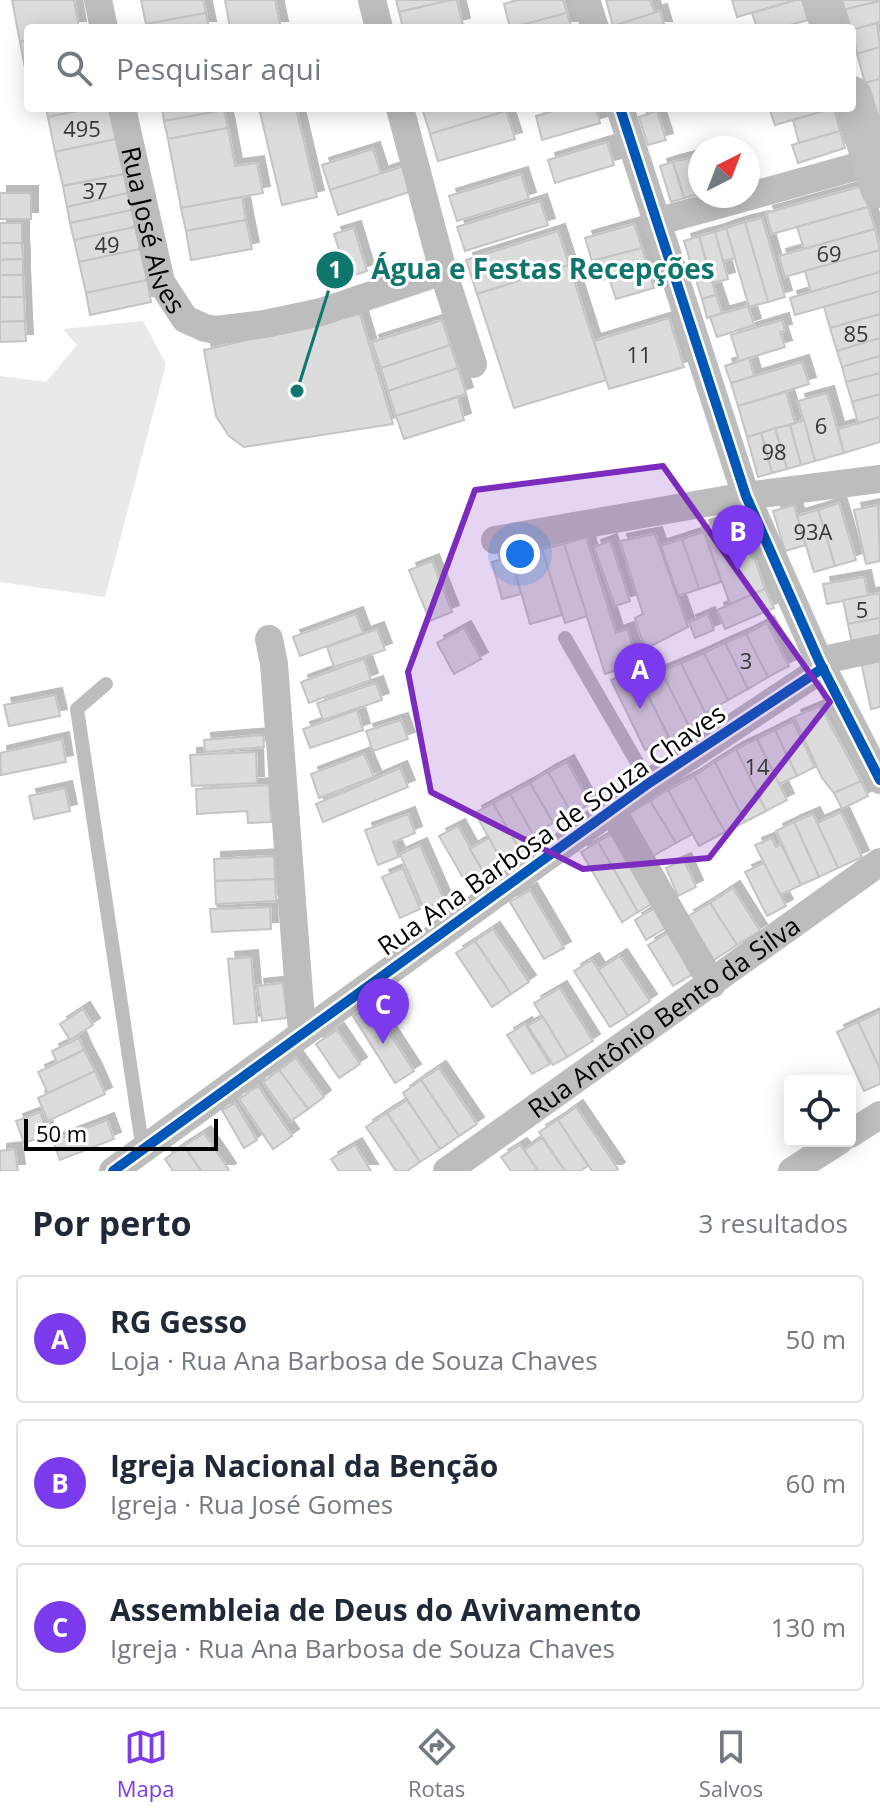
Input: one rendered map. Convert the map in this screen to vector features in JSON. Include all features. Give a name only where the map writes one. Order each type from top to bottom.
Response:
[{"type":"street","points":[[98,0],[103,24]]},
{"type":"street","points":[[372,0],[378,24]]},
{"type":"street","points":[[586,0],[594,24]]},
{"type":"street","points":[[822,0],[830,24]]},
{"type":"street","points":[[656,222],[877,170],[856,108]]},
{"type":"street","name":"Rua José Alves","points":[[123,112],[161,282],[185,319],[216,330],[265,324],[321,312],[443,271]]},
{"type":"street","points":[[401,112],[443,271],[473,364]]},
{"type":"street","points":[[621,112],[746,496],[821,664],[880,780]]},
{"type":"street","points":[[495,540],[746,496],[880,479]]},
{"type":"street","points":[[269,639],[274,664],[302,1033]]},
{"type":"street","points":[[821,664],[880,648]]},
{"type":"street","name":"Rua Ana Barbosa de Souza Chaves","points":[[113,1171],[649,783],[821,664]]},
{"type":"street","points":[[612,810],[712,984]]},
{"type":"street","name":"Rua Antônio Bento da Silva","points":[[447,1171],[880,862]]},
{"type":"street","points":[[856,1130],[880,1115]]},
{"type":"street","points":[[792,1171],[830,1147]]},
{"type":"lane","points":[[565,638],[649,783]]},
{"type":"lane","points":[[106,684],[77,709],[143,1151]]},
{"type":"highlighted area","points":[[663,466],[830,702],[709,858],[583,869],[431,792],[408,672],[475,490]]},
{"type":"shaded area","points":[[143,321],[166,364],[105,597],[0,582],[0,376],[46,382],[77,345],[63,329]]},
{"type":"building","points":[[12,0],[74,0],[78,24],[24,24],[24,41],[20,42]]},
{"type":"building","points":[[141,0],[203,0],[206,13],[146,24]]},
{"type":"building","points":[[225,0],[275,0],[280,24],[229,24]]},
{"type":"building","points":[[396,0],[451,0],[399,12]]},
{"type":"building","points":[[457,0],[463,24],[402,24],[399,12]]},
{"type":"building","points":[[517,0],[563,0],[567,13],[525,24],[509,24],[504,4]]},
{"type":"building","points":[[606,0],[650,0],[655,13],[612,24]]},
{"type":"building","points":[[732,0],[796,0],[737,17]]},
{"type":"building","points":[[802,0],[808,20],[794,24],[756,24],[752,13]]},
{"type":"building","points":[[839,0],[880,0],[880,1],[843,10]]},
{"type":"building","points":[[880,1],[880,22],[856,29],[856,24],[848,24],[843,10]]},
{"type":"building","points":[[660,11],[664,24],[619,24]]},
{"type":"building","points":[[206,13],[208,24],[146,24]]},
{"type":"building","points":[[567,13],[571,24],[525,24]]},
{"type":"building","points":[[877,23],[880,47],[857,54],[856,29]]},
{"type":"building","points":[[24,41],[24,63],[20,42]]},
{"type":"building","points":[[880,47],[880,79],[865,83],[857,54]]},
{"type":"building","points":[[880,79],[880,132],[865,83]]},
{"type":"building","points":[[47,112],[72,112],[48,117]]},
{"type":"building","points":[[72,112],[111,112],[116,139],[55,152],[48,117]]},
{"type":"building","points":[[163,112],[213,112],[164,121]]},
{"type":"building","points":[[224,112],[228,128],[168,139],[164,121]]},
{"type":"building","points":[[260,112],[297,112],[317,197],[282,205]]},
{"type":"building","points":[[423,112],[503,112],[430,134]]},
{"type":"building","points":[[506,112],[515,139],[438,161],[430,134]]},
{"type":"building","points":[[550,112],[597,112],[600,123],[542,140],[536,116]]},
{"type":"building","points":[[657,112],[666,140],[648,145],[639,117]]},
{"type":"building","points":[[770,112],[820,112],[775,125]]},
{"type":"building","points":[[820,112],[835,112],[840,131],[799,143],[793,120]]},
{"type":"building","points":[[228,128],[235,166],[257,163],[263,193],[181,208],[168,139]]},
{"type":"building","points":[[840,131],[845,148],[798,163],[792,145]]},
{"type":"building","points":[[116,139],[124,174],[63,186],[55,152]]},
{"type":"building","points":[[607,142],[614,165],[555,183],[548,160]]},
{"type":"building","points":[[373,149],[381,174],[330,190],[322,165]]},
{"type":"building","points":[[688,158],[688,197],[684,198],[673,162]]},
{"type":"building","points":[[673,162],[684,198],[671,202],[660,166]]},
{"type":"building","points":[[404,166],[412,191],[338,215],[330,190]]},
{"type":"building","points":[[124,174],[128,193],[67,207],[63,186]]},
{"type":"building","points":[[521,174],[529,199],[457,221],[449,196]]},
{"type":"building","points":[[862,186],[868,207],[772,234],[766,213]]},
{"type":"building","points":[[0,193],[31,193],[31,219],[0,219]]},
{"type":"building","points":[[128,193],[132,210],[70,223],[67,207]]},
{"type":"building","points":[[242,197],[246,220],[186,231],[181,208]]},
{"type":"building","points":[[540,201],[548,225],[465,251],[457,227]]},
{"type":"building","points":[[868,207],[875,229],[804,249],[797,227]]},
{"type":"building","points":[[132,210],[135,227],[74,240],[70,223]]},
{"type":"building","points":[[762,218],[785,297],[768,302],[745,222]]},
{"type":"building","points":[[246,220],[252,249],[191,260],[186,231]]},
{"type":"building","points":[[745,222],[768,302],[749,307],[726,228]]},
{"type":"building","points":[[0,223],[22,223],[22,243],[0,243]]},
{"type":"building","points":[[634,224],[642,248],[592,261],[585,238]]},
{"type":"building","points":[[135,227],[140,249],[79,262],[74,240]]},
{"type":"building","points":[[354,228],[367,271],[348,277],[334,234]]},
{"type":"building","points":[[726,228],[735,258],[723,261],[715,232]]},
{"type":"building","points":[[875,229],[880,250],[785,277],[779,256]]},
{"type":"building","points":[[558,231],[569,265],[477,294],[466,260]]},
{"type":"building","points":[[715,232],[728,279],[713,283],[699,236]]},
{"type":"building","points":[[699,236],[710,276],[696,280],[684,241]]},
{"type":"building","points":[[0,243],[22,243],[23,259],[0,260]]},
{"type":"building","points":[[642,248],[648,268],[598,281],[592,261]]},
{"type":"building","points":[[140,249],[147,280],[86,293],[79,262]]},
{"type":"building","points":[[880,250],[880,272],[811,292],[805,271]]},
{"type":"building","points":[[23,259],[23,275],[0,275],[0,260]]},
{"type":"building","points":[[569,265],[606,380],[514,408],[477,294]]},
{"type":"building","points":[[648,268],[654,288],[616,299],[609,278]]},
{"type":"building","points":[[880,272],[880,291],[795,315],[790,298]]},
{"type":"building","points":[[0,275],[23,275],[24,297],[0,297]]},
{"type":"building","points":[[710,276],[716,295],[702,299],[696,280]]},
{"type":"building","points":[[147,280],[151,302],[90,315],[86,293]]},
{"type":"building","points":[[880,291],[880,314],[830,328],[824,307]]},
{"type":"building","points":[[716,295],[722,313],[707,318],[702,299]]},
{"type":"building","points":[[0,297],[24,297],[25,321],[0,322]]},
{"type":"building","points":[[748,306],[754,325],[717,337],[710,317]]},
{"type":"building","points":[[360,314],[393,424],[244,447],[229,436],[216,416],[204,350]]},
{"type":"building","points":[[880,314],[880,338],[837,351],[830,328]]},
{"type":"building","points":[[669,318],[684,367],[609,389],[594,341]]},
{"type":"building","points":[[442,320],[450,345],[381,368],[372,342]]},
{"type":"building","points":[[782,320],[785,331],[780,332],[785,347],[739,361],[731,335]]},
{"type":"building","points":[[25,321],[26,341],[0,342],[0,322]]},
{"type":"building","points":[[880,338],[880,356],[842,367],[837,351]]},
{"type":"building","points":[[450,345],[458,368],[388,391],[381,368]]},
{"type":"building","points":[[880,356],[880,373],[846,382],[842,367]]},
{"type":"building","points":[[749,358],[754,376],[731,383],[725,366]]},
{"type":"building","points":[[802,362],[809,384],[738,406],[731,383]]},
{"type":"building","points":[[458,368],[466,394],[396,416],[388,391]]},
{"type":"building","points":[[880,373],[880,394],[852,402],[846,382]]},
{"type":"building","points":[[786,392],[795,423],[747,437],[738,406]]},
{"type":"building","points":[[827,393],[844,453],[815,461],[798,401]]},
{"type":"building","points":[[880,394],[880,417],[858,423],[852,402]]},
{"type":"building","points":[[458,397],[464,420],[404,439],[396,416]]},
{"type":"building","points":[[880,417],[880,442],[844,453],[838,429]]},
{"type":"building","points":[[804,420],[815,461],[801,465],[790,425]]},
{"type":"building","points":[[790,425],[801,465],[787,469],[775,428]]},
{"type":"building","points":[[775,428],[787,469],[772,473],[761,433]]},
{"type":"building","points":[[761,433],[772,473],[758,477],[747,437]]},
{"type":"building","points":[[839,503],[856,560],[835,566],[818,510]]},
{"type":"building","points":[[794,505],[806,545],[785,551],[773,511]]},
{"type":"building","points":[[878,505],[880,561],[866,564],[854,510]]},
{"type":"building","points":[[818,510],[835,566],[814,572],[797,516]]},
{"type":"building","points":[[729,519],[740,544],[755,560],[765,589],[730,604],[702,527]]},
{"type":"building","points":[[704,532],[721,582],[699,589],[682,539]]},
{"type":"building","points":[[655,534],[688,627],[645,649],[635,618],[643,614],[620,541]]},
{"type":"building","points":[[586,537],[616,633],[627,629],[634,650],[624,653],[628,666],[605,674],[564,544]]},
{"type":"building","points":[[682,539],[699,589],[678,596],[661,546]]},
{"type":"building","points":[[610,541],[630,601],[615,606],[594,547]]},
{"type":"building","points":[[564,544],[587,616],[565,623],[542,549]]},
{"type":"building","points":[[542,549],[562,615],[530,624],[511,557]]},
{"type":"building","points":[[511,557],[521,594],[502,599],[492,562]]},
{"type":"building","points":[[432,561],[452,612],[430,621],[409,570]]},
{"type":"building","points":[[864,577],[868,596],[827,604],[823,584]]},
{"type":"building","points":[[765,589],[774,608],[725,629],[717,610]]},
{"type":"building","points":[[880,593],[880,618],[848,624],[843,600]]},
{"type":"building","points":[[356,614],[363,633],[300,656],[293,637]]},
{"type":"building","points":[[708,614],[714,630],[695,638],[689,622]]},
{"type":"building","points":[[880,618],[880,644],[853,649],[848,624]]},
{"type":"building","points":[[767,623],[789,666],[768,677],[746,634]]},
{"type":"building","points":[[464,628],[481,659],[454,674],[437,643]]},
{"type":"building","points":[[377,629],[385,650],[334,667],[327,647]]},
{"type":"building","points":[[746,634],[768,677],[748,689],[725,643]]},
{"type":"building","points":[[725,643],[748,689],[728,700],[704,653]]},
{"type":"building","points":[[704,653],[728,700],[705,713],[681,663]]},
{"type":"building","points":[[880,654],[880,707],[871,709],[860,657]]},
{"type":"building","points":[[364,659],[371,680],[309,703],[301,682]]},
{"type":"building","points":[[681,663],[709,721],[691,730],[661,671]]},
{"type":"building","points":[[635,668],[669,738],[645,750],[611,680]]},
{"type":"building","points":[[661,671],[691,730],[671,741],[641,681]]},
{"type":"building","points":[[376,683],[382,700],[323,720],[317,703]]},
{"type":"building","points":[[55,695],[60,716],[9,726],[4,705]]},
{"type":"building","points":[[820,706],[861,781],[834,793],[822,778],[794,717]]},
{"type":"building","points":[[357,710],[363,730],[310,748],[303,729]]},
{"type":"building","points":[[401,720],[408,739],[373,751],[366,731]]},
{"type":"building","points":[[793,721],[815,767],[797,776],[775,730]]},
{"type":"building","points":[[775,730],[797,776],[779,784],[757,739]]},
{"type":"building","points":[[263,735],[264,747],[205,752],[204,740]]},
{"type":"building","points":[[62,739],[66,762],[1,775],[0,753]]},
{"type":"building","points":[[757,739],[787,800],[766,811],[736,749]]},
{"type":"building","points":[[736,749],[766,811],[745,822],[715,762]]},
{"type":"building","points":[[256,752],[257,783],[192,786],[190,755]]},
{"type":"building","points":[[364,754],[374,777],[319,798],[311,774]]},
{"type":"building","points":[[567,762],[590,804],[572,814],[548,772]]},
{"type":"building","points":[[715,762],[745,822],[725,832],[694,776]]},
{"type":"building","points":[[400,768],[408,787],[323,822],[316,804]]},
{"type":"building","points":[[548,772],[572,814],[554,824],[530,783]]},
{"type":"building","points":[[694,776],[725,832],[699,846],[668,790]]},
{"type":"building","points":[[861,781],[868,796],[842,809],[834,793]]},
{"type":"building","points":[[530,783],[553,823],[533,835],[510,794]]},
{"type":"building","points":[[269,785],[271,822],[248,823],[247,811],[197,814],[196,789]]},
{"type":"building","points":[[65,788],[70,811],[34,819],[29,796]]},
{"type":"building","points":[[668,790],[692,834],[676,843],[650,801]]},
{"type":"building","points":[[510,794],[538,843],[521,852],[493,803]]},
{"type":"building","points":[[650,801],[676,843],[651,857],[626,815]]},
{"type":"building","points":[[493,803],[521,852],[502,862],[475,813]]},
{"type":"building","points":[[841,812],[862,857],[838,868],[817,823]]},
{"type":"building","points":[[408,814],[415,833],[393,842],[399,857],[378,865],[365,830]]},
{"type":"building","points":[[813,814],[838,868],[819,877],[794,822]]},
{"type":"building","points":[[794,822],[819,877],[801,885],[776,831]]},
{"type":"building","points":[[458,826],[484,873],[466,883],[439,836]]},
{"type":"building","points":[[615,832],[655,902],[638,912],[598,842]]},
{"type":"building","points":[[489,838],[502,862],[484,873],[470,849]]},
{"type":"building","points":[[772,838],[776,847],[781,844],[801,885],[780,895],[755,845]]},
{"type":"building","points":[[598,842],[638,912],[622,922],[581,852]]},
{"type":"building","points":[[420,845],[444,900],[424,909],[400,854]]},
{"type":"building","points":[[274,856],[275,879],[215,881],[214,859]]},
{"type":"building","points":[[684,860],[696,887],[678,896],[666,868]]},
{"type":"building","points":[[764,863],[786,906],[767,916],[745,872]]},
{"type":"building","points":[[403,868],[420,909],[400,918],[382,877]]},
{"type":"building","points":[[275,879],[276,901],[216,904],[215,881]]},
{"type":"building","points":[[733,888],[760,931],[737,945],[710,903]]},
{"type":"building","points":[[530,890],[564,948],[544,959],[510,902]]},
{"type":"building","points":[[710,903],[737,945],[714,960],[687,917]]},
{"type":"building","points":[[658,906],[669,926],[646,940],[635,920]]},
{"type":"building","points":[[270,907],[271,929],[212,932],[210,909]]},
{"type":"building","points":[[493,929],[529,982],[511,994],[475,941]]},
{"type":"building","points":[[670,932],[695,973],[673,986],[648,945]]},
{"type":"building","points":[[475,941],[511,994],[492,1007],[456,953]]},
{"type":"building","points":[[620,956],[650,1001],[628,1016],[598,970]]},
{"type":"building","points":[[251,957],[257,1022],[234,1024],[228,959]]},
{"type":"building","points":[[592,960],[628,1016],[610,1027],[574,971]]},
{"type":"building","points":[[283,983],[287,1018],[262,1021],[257,986]]},
{"type":"building","points":[[560,988],[593,1041],[567,1057],[534,1003]]},
{"type":"building","points":[[371,1005],[414,1071],[395,1083],[353,1016]]},
{"type":"building","points":[[83,1009],[93,1025],[70,1040],[60,1024]]},
{"type":"building","points":[[880,1012],[880,1069],[858,1022]]},
{"type":"building","points":[[543,1017],[567,1057],[553,1065],[528,1026]]},
{"type":"building","points":[[858,1022],[880,1069],[880,1084],[864,1091],[837,1032]]},
{"type":"building","points":[[525,1024],[550,1064],[532,1074],[507,1035]]},
{"type":"building","points":[[337,1030],[360,1064],[339,1078],[316,1044]]},
{"type":"building","points":[[79,1038],[84,1050],[57,1063],[52,1051]]},
{"type":"building","points":[[84,1050],[95,1071],[48,1093],[38,1072]]},
{"type":"building","points":[[296,1058],[324,1097],[308,1109],[279,1070]]},
{"type":"building","points":[[439,1068],[477,1124],[459,1136],[421,1080]]},
{"type":"building","points":[[279,1070],[308,1109],[291,1121],[263,1082]]},
{"type":"building","points":[[95,1071],[105,1094],[48,1121],[38,1098]]},
{"type":"building","points":[[421,1080],[459,1136],[440,1149],[403,1093]]},
{"type":"building","points":[[258,1086],[292,1136],[273,1149],[239,1099]]},
{"type":"building","points":[[407,1100],[440,1149],[420,1162],[387,1113]]},
{"type":"building","points":[[235,1103],[257,1140],[244,1148],[222,1110]]},
{"type":"building","points":[[576,1107],[618,1169],[615,1171],[592,1171],[558,1120]]},
{"type":"building","points":[[40,1112],[48,1135],[24,1143],[16,1121]]},
{"type":"building","points":[[387,1113],[420,1162],[407,1171],[396,1171],[366,1127]]},
{"type":"building","points":[[107,1120],[114,1139],[60,1160],[53,1141]]},
{"type":"building","points":[[558,1120],[588,1166],[580,1171],[565,1171],[539,1132]]},
{"type":"building","points":[[204,1133],[228,1171],[201,1171],[184,1146]]},
{"type":"building","points":[[542,1138],[565,1171],[538,1171],[524,1150]]},
{"type":"building","points":[[355,1145],[371,1171],[339,1171],[331,1159]]},
{"type":"building","points":[[520,1145],[538,1171],[511,1171],[501,1157]]},
{"type":"building","points":[[184,1146],[201,1171],[173,1171],[165,1159]]},
{"type":"building","points":[[15,1149],[18,1171],[0,1171],[0,1151]]},
{"type":"cycle path","points":[[621,112],[746,496],[819,661],[880,780]]},
{"type":"cycle path","points":[[113,1171],[649,783],[823,668]]},
{"type":"place","name":"Água e Festas Recepções","points":[[297,391]]},
{"type":"place","name":"Igreja Nacional da Benção","points":[[738,571]]},
{"type":"place","name":"RG Gesso","points":[[640,709]]},
{"type":"place","name":"Assembleia de Deus do Avivamento","points":[[383,1044]]}]
